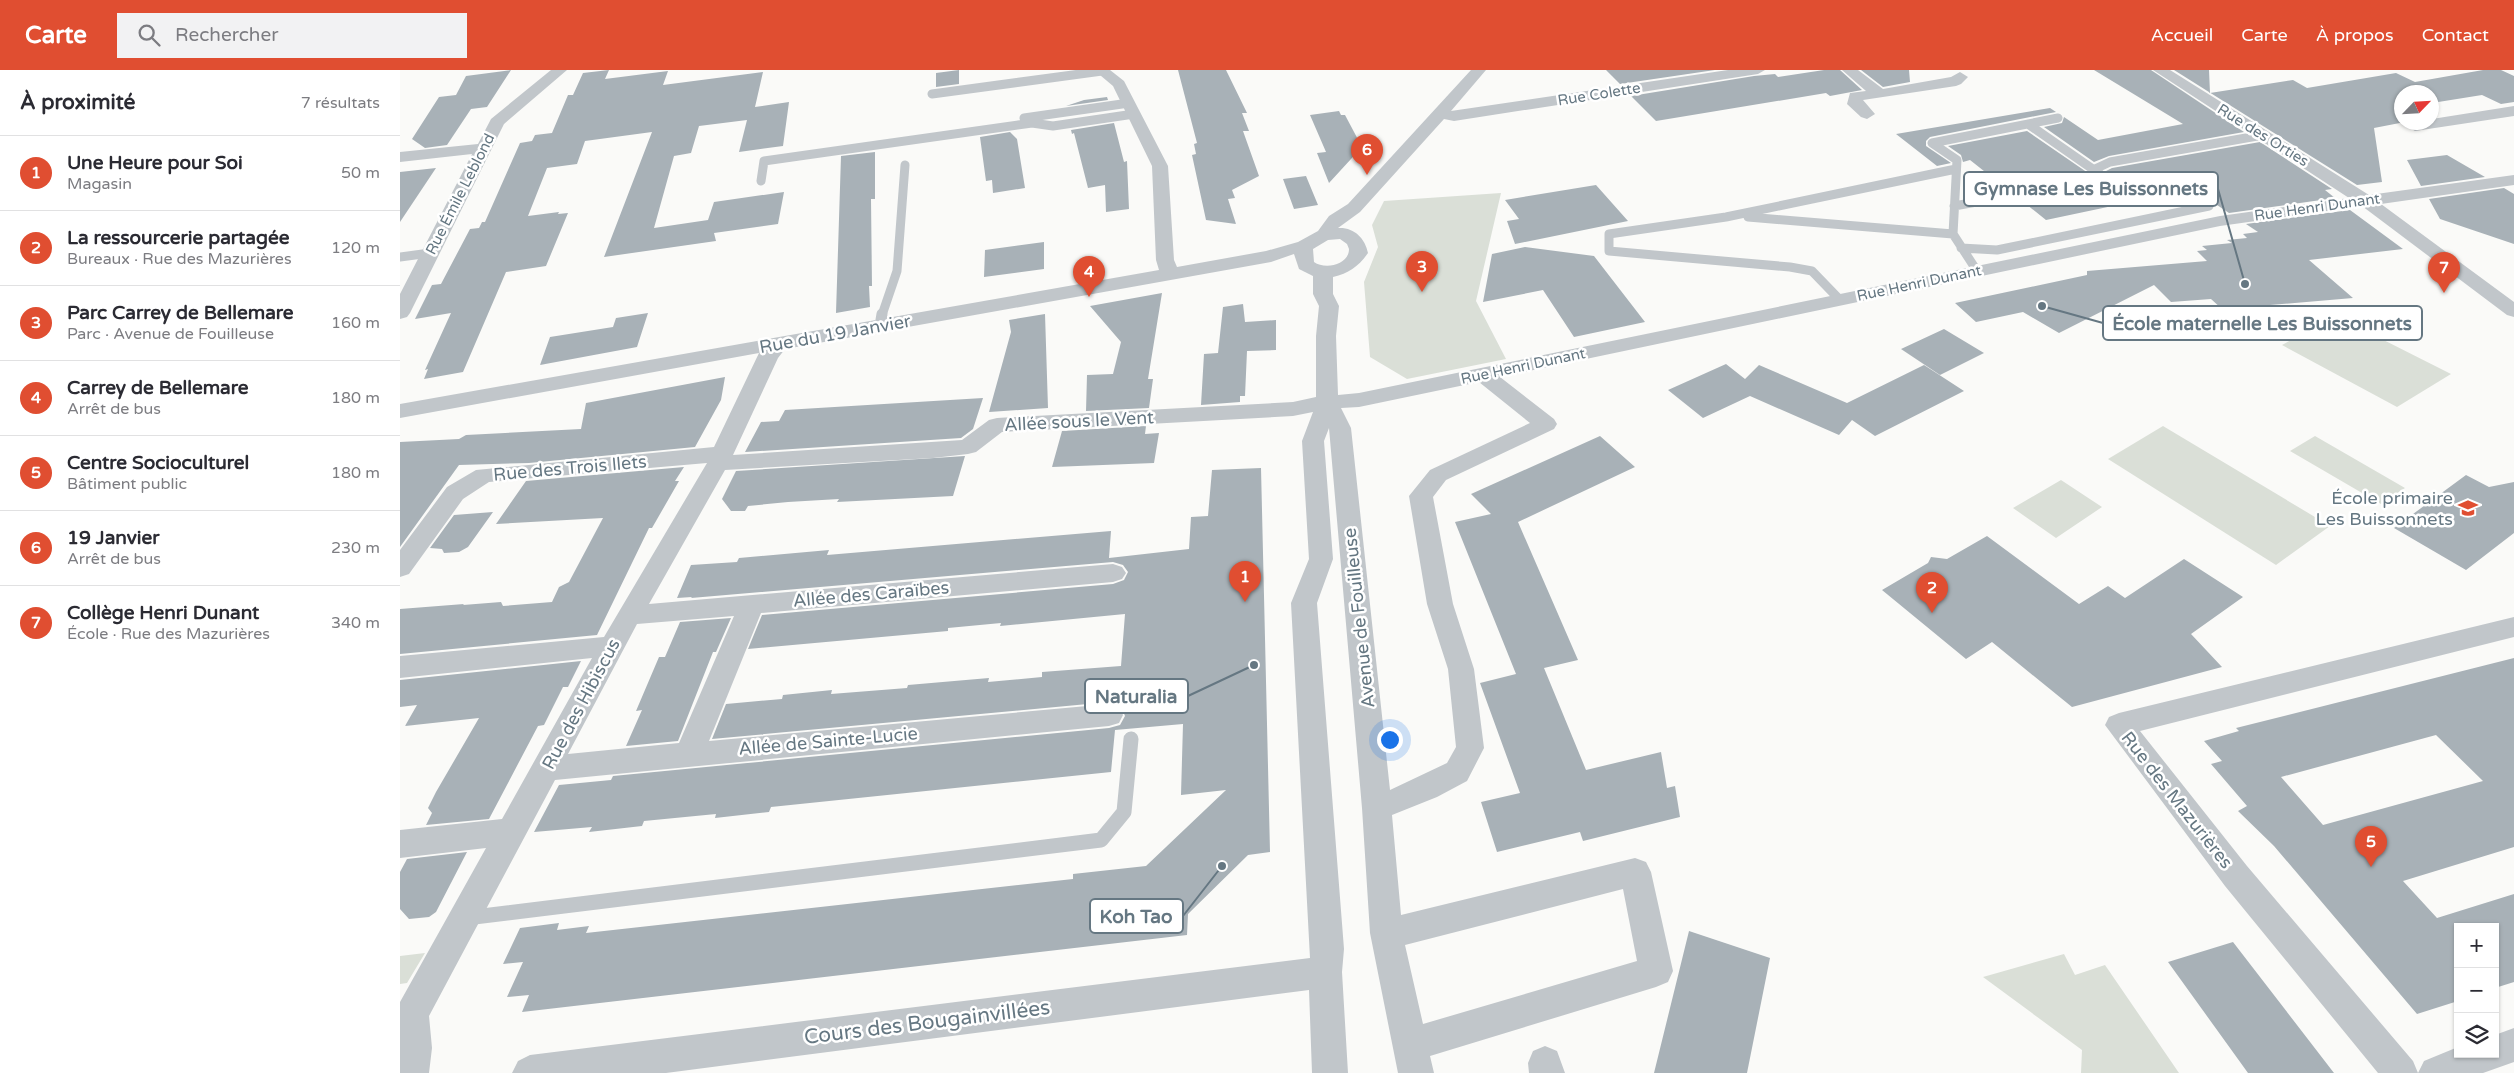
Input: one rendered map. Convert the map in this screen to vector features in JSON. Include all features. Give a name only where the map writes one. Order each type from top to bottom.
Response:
[{"type":"street","name":"Rue Émile Leblond","points":[[400,313],[496,122],[560,70]]},
{"type":"street","points":[[1324,235],[1348,235],[1358,245],[1359,253],[1339,288],[1323,272],[1306,265],[1303,252],[1324,235],[1335,220],[1354,208],[1479,70]]},
{"type":"street","name":"Rue Colette","points":[[1440,114],[1454,116],[1758,70]]},
{"type":"street","points":[[1849,70],[1880,94]]},
{"type":"street","name":"Rue des Orties","points":[[2160,70],[2366,201]]},
{"type":"street","points":[[1102,71],[1119,84],[1160,166],[1165,260],[1170,274]]},
{"type":"street","points":[[1867,114],[1855,104],[1855,96],[1956,82],[1960,77]]},
{"type":"street","points":[[2439,122],[2514,111]]},
{"type":"street","points":[[400,157],[482,148]]},
{"type":"street","name":"Rue Henri Dunant","points":[[1327,402],[1359,400],[2220,221],[2514,180]]},
{"type":"street","points":[[2366,201],[2514,311]]},
{"type":"street","points":[[1348,235],[1355,223],[1354,208]]},
{"type":"street","name":"Rue du 19 Janvier","points":[[400,411],[1270,256],[1286,259],[1303,252]]},
{"type":"street","name":"Avenue de Fouilleuse","points":[[1323,272],[1323,294],[1339,288]]},
{"type":"street","name":"Avenue de Fouilleuse","points":[[1330,1073],[1325,972],[1328,949],[1304,603],[1321,559],[1313,441],[1327,402],[1326,336],[1339,288]]},
{"type":"street","name":"Rue des Hibiscus","points":[[411,1073],[415,1048],[412,1014],[514,831],[629,615],[720,459],[768,356],[779,343]]},
{"type":"street","points":[[1377,808],[1427,788],[1457,772],[1470,748],[1461,669],[1440,604],[1421,496],[1438,475],[1546,424],[1483,374]]},
{"type":"street","name":"Avenue de Fouilleuse","points":[[1327,402],[1340,428],[1377,808],[1386,932],[1413,1059]]},
{"type":"street","name":"Allée sous le Vent","points":[[720,459],[942,450],[968,447],[997,425],[1293,409],[1327,402]]},
{"type":"street","name":"Rue des Trois Ilets","points":[[400,568],[455,493],[484,475],[720,459]]},
{"type":"street","name":"Allée des Caraïbes","points":[[629,615],[1113,574]]},
{"type":"street","points":[[689,754],[750,605]]},
{"type":"street","name":"Rue des Mazurières","points":[[2401,1073],[2236,876],[2119,725],[2514,627]]},
{"type":"street","points":[[400,667],[612,646]]},
{"type":"street","name":"Allée de Sainte-Lucie","points":[[547,768],[1109,715]]},
{"type":"street","points":[[400,844],[514,831]]},
{"type":"street","points":[[1386,932],[1420,927],[1635,872],[1656,971],[1413,1059]]},
{"type":"street","name":"Cours des Bougainvillées","points":[[530,1073],[1325,972]]},
{"type":"street","points":[[2499,1051],[2514,1045]]},
{"type":"street","points":[[2436,1073],[2476,1058]]},
{"type":"lane","points":[[932,94],[1102,71]]},
{"type":"lane","points":[[769,153],[1131,109]]},
{"type":"lane","points":[[761,181],[764,161],[1032,123],[1052,126],[1131,109]]},
{"type":"lane","points":[[1977,271],[1953,234],[1957,160],[1932,143],[2058,118]]},
{"type":"lane","points":[[1954,206],[2107,179],[2095,168],[2028,124]]},
{"type":"lane","points":[[2095,168],[2110,162],[2263,134]]},
{"type":"lane","points":[[880,326],[883,306],[898,271],[905,164]]},
{"type":"lane","points":[[1840,300],[1812,271],[1790,267],[1609,251],[1609,234],[1726,216],[1956,169]]},
{"type":"lane","points":[[1961,248],[1997,250],[2209,206]]},
{"type":"lane","points":[[1726,216],[1953,234]]},
{"type":"lane","points":[[400,257],[430,253]]},
{"type":"lane","points":[[466,918],[1101,840],[1124,812],[1131,739]]},
{"type":"shaded area","points":[[1501,193],[1476,301],[1506,359],[1407,379],[1370,357],[1364,282],[1378,247],[1372,225],[1384,201]]},
{"type":"shaded area","points":[[2336,316],[2451,374],[2397,407],[2282,345]]},
{"type":"shaded area","points":[[2163,426],[2330,526],[2276,565],[2108,459]]},
{"type":"shaded area","points":[[2315,436],[2405,488],[2381,504],[2290,451]]},
{"type":"shaded area","points":[[2061,480],[2102,507],[2056,538],[2013,508]]},
{"type":"shaded area","points":[[425,953],[407,983],[400,984],[400,956]]},
{"type":"shaded area","points":[[2064,954],[2075,975],[2105,965],[2179,1073],[2081,1073],[2082,1050],[1983,977]]},
{"type":"building","points":[[511,70],[487,107],[471,109],[447,145],[425,148],[412,139],[439,97],[456,95],[466,76]]},
{"type":"building","points":[[609,70],[605,79],[668,71],[663,85],[763,72],[755,107],[789,102],[783,146],[739,152],[747,120],[699,126],[691,153],[674,156],[654,228],[708,220],[714,202],[784,192],[778,224],[714,233],[716,241],[604,257],[652,132],[585,141],[577,164],[547,168],[528,216],[559,212],[558,214],[568,213],[546,266],[506,272],[463,372],[424,379],[428,369],[425,370],[451,313],[415,319],[432,285],[441,284],[470,229],[479,228],[482,222],[485,222],[520,143],[532,141],[535,135],[552,133],[568,95],[573,95],[583,73]]},
{"type":"building","points":[[959,70],[959,84],[936,87],[936,73]]},
{"type":"building","points":[[1178,70],[1226,70],[1247,113],[1242,113],[1249,131],[1243,131],[1259,176],[1232,190],[1235,198],[1228,199],[1236,224],[1206,220],[1192,155],[1196,154],[1194,144],[1197,143]]},
{"type":"building","points":[[1606,70],[1715,70],[1620,84]]},
{"type":"building","points":[[1824,70],[1840,70],[1862,90],[1830,96],[1826,93],[1656,121],[1631,96],[1754,76],[1775,74],[1778,77]]},
{"type":"building","points":[[1861,70],[1909,70],[1910,82],[1883,87]]},
{"type":"building","points":[[2094,70],[2151,70],[2244,132],[2109,156],[2094,162],[2044,127],[2062,123],[2064,117],[2098,140],[2183,124]]},
{"type":"building","points":[[2174,70],[2209,70],[2210,93]]},
{"type":"building","points":[[2483,70],[2501,70],[2514,76],[2514,102],[2501,104],[2482,95],[2439,102],[2439,85],[2394,85],[2394,124],[2374,128],[2382,182],[2357,185],[2210,93],[2293,80],[2307,88],[2396,73],[2415,82]]},
{"type":"building","points":[[1107,97],[1108,100],[1066,106],[1084,100]]},
{"type":"building","points":[[2050,108],[2056,112],[1930,137],[1926,141],[1926,146],[1951,163],[1937,166],[1896,134]]},
{"type":"building","points":[[1339,111],[1341,115],[1345,115],[1362,147],[1329,183],[1317,153],[1326,152],[1310,115]]},
{"type":"building","points":[[1114,123],[1124,162],[1127,161],[1129,209],[1106,212],[1105,185],[1088,188],[1074,133],[1072,134],[1071,130]]},
{"type":"building","points":[[2027,131],[2091,175],[2008,190],[1970,160],[1963,162],[1961,155],[1948,146]]},
{"type":"building","points":[[1010,132],[1017,139],[1025,188],[993,193],[992,180],[986,181],[980,137]]},
{"type":"building","points":[[2260,142],[2332,189],[2325,190],[2335,198],[2229,213],[2193,189],[2046,220],[2021,200],[2109,185],[2113,178],[2106,171],[2112,168]]},
{"type":"building","points":[[875,152],[875,199],[871,199],[872,286],[869,286],[870,307],[836,313],[841,156]]},
{"type":"building","points":[[2447,155],[2485,177],[2421,186],[2407,160]]},
{"type":"building","points":[[436,168],[400,222],[400,172]]},
{"type":"building","points":[[1306,176],[1318,205],[1294,209],[1283,179]]},
{"type":"building","points":[[1596,185],[1628,221],[1515,244],[1507,221],[1519,219],[1505,200]]},
{"type":"building","points":[[2504,188],[2514,194],[2514,244],[2440,219],[2429,199]]},
{"type":"building","points":[[2350,210],[2403,249],[2309,260],[2353,298],[2222,309],[2211,299],[2171,302],[2154,285],[2059,333],[2023,312],[1976,322],[1955,303],[2087,275],[2087,271],[2207,261],[2197,251],[2207,250],[2202,246],[2232,243],[2227,240],[2247,238],[2243,234],[2258,232],[2246,224]]},
{"type":"building","points":[[1044,242],[1044,269],[984,277],[985,250]]},
{"type":"building","points":[[1525,247],[1594,256],[1645,322],[1574,337],[1543,290],[1483,302],[1492,254]]},
{"type":"building","points":[[1162,293],[1148,379],[1153,379],[1149,408],[1086,411],[1087,375],[1113,374],[1121,342],[1090,306]]},
{"type":"building","points":[[1243,304],[1245,322],[1276,320],[1276,350],[1247,351],[1245,396],[1240,396],[1240,402],[1201,405],[1204,354],[1218,353],[1223,307]]},
{"type":"building","points":[[648,313],[637,347],[540,365],[550,337],[613,327],[616,318]]},
{"type":"building","points":[[1045,314],[1048,408],[989,412],[1011,332],[1009,320]]},
{"type":"building","points":[[1944,329],[1984,353],[1940,375],[1901,349]]},
{"type":"building","points":[[1726,364],[1745,379],[1759,365],[1847,403],[1924,365],[1964,391],[1875,436],[1852,420],[1839,435],[1750,396],[1703,418],[1668,390]]},
{"type":"building","points":[[725,377],[721,400],[695,447],[529,463],[459,465],[400,547],[400,442],[459,439],[466,435],[581,429],[586,403]]},
{"type":"building","points":[[983,398],[973,429],[961,438],[745,452],[761,422],[779,421],[785,410]]},
{"type":"building","points":[[1146,426],[1145,434],[1159,433],[1154,463],[1052,467],[1062,431]]},
{"type":"building","points":[[1600,436],[1635,467],[1518,522],[1578,660],[1544,668],[1586,770],[1661,752],[1667,788],[1675,786],[1680,817],[1583,841],[1580,832],[1497,852],[1481,802],[1520,793],[1480,683],[1516,674],[1455,522],[1491,514],[1471,494]]},
{"type":"building","points":[[965,456],[953,496],[837,502],[839,499],[788,502],[748,506],[745,511],[731,511],[722,499],[736,471]]},
{"type":"building","points":[[684,467],[675,481],[679,481],[652,528],[649,528],[597,635],[400,654],[400,609],[501,602],[503,606],[552,602],[559,587],[569,582],[603,518],[496,524],[526,481]]},
{"type":"building","points":[[1261,468],[1270,852],[1248,855],[1188,914],[1187,935],[522,1012],[529,995],[507,997],[523,962],[503,964],[520,928],[559,923],[557,930],[589,926],[586,933],[1073,879],[1073,874],[1146,866],[1226,790],[1181,795],[1183,724],[1115,730],[1111,772],[771,807],[769,812],[715,818],[716,814],[644,821],[642,826],[589,832],[592,827],[534,832],[559,785],[611,780],[613,776],[1109,728],[1120,725],[1125,716],[1121,706],[1109,702],[712,739],[726,704],[782,699],[783,695],[832,690],[831,694],[907,688],[908,685],[989,678],[988,682],[1042,677],[1042,672],[1121,666],[1125,614],[1000,626],[1001,623],[948,628],[948,631],[748,649],[762,615],[1113,584],[1124,580],[1128,572],[1123,565],[1113,562],[677,598],[691,565],[737,562],[739,558],[829,550],[827,555],[1111,531],[1109,558],[1189,549],[1191,517],[1208,516],[1212,470]]},
{"type":"building","name":"École primaire Les Buissonnets","points":[[2466,475],[2489,487],[2514,482],[2514,533],[2466,570],[2394,528]]},
{"type":"building","points":[[493,512],[468,547],[459,552],[444,553],[442,549],[430,548],[454,515]]},
{"type":"building","points":[[1987,536],[2079,604],[2108,586],[2125,598],[2184,559],[2243,597],[2191,634],[2222,667],[2072,707],[1992,642],[1966,659],[1882,590],[1928,563],[1931,557],[1947,559]]},
{"type":"building","points":[[731,618],[716,652],[713,652],[678,741],[626,746],[642,710],[636,711],[659,657],[665,657],[680,622]]},
{"type":"building","points":[[2514,658],[2514,847],[2403,881],[2437,918],[2514,894],[2514,982],[2499,987],[2499,923],[2454,923],[2454,1002],[2417,1014],[2274,846],[2238,811],[2247,806],[2211,764],[2222,761],[2204,741],[2239,731],[2236,728]],"holes":[[[2436,735],[2483,781],[2323,825],[2281,777]]]},
{"type":"building","points":[[581,661],[568,687],[563,687],[544,725],[538,726],[489,819],[426,825],[432,813],[428,808],[479,718],[405,726],[417,705],[400,707],[400,680]]},
{"type":"building","points":[[467,852],[436,912],[429,917],[409,919],[400,909],[400,872],[407,859]]},
{"type":"building","points":[[1689,931],[1770,958],[1747,1073],[1654,1073]]},
{"type":"building","points":[[2233,942],[2334,1073],[2248,1073],[2168,962]]},
{"type":"place","name":"19 Janvier","points":[[1367,175]]},
{"type":"place","name":"Gymnase Les Buissonnets","points":[[2245,284]]},
{"type":"place","name":"Parc Carrey de Bellemare","points":[[1422,292]]},
{"type":"place","name":"Collège Henri Dunant","points":[[2444,293]]},
{"type":"place","name":"Carrey de Bellemare","points":[[1089,297]]},
{"type":"place","name":"École maternelle Les Buissonnets","points":[[2042,306]]},
{"type":"place","name":"École primaire Les Buissonnets","points":[[2468,508]]},
{"type":"place","name":"Une Heure pour Soi","points":[[1245,602]]},
{"type":"place","name":"La ressourcerie partagée","points":[[1932,613]]},
{"type":"place","name":"Naturalia","points":[[1254,665]]},
{"type":"place","name":"Koh Tao","points":[[1222,866]]},
{"type":"place","name":"Centre Socioculturel","points":[[2371,867]]}]
